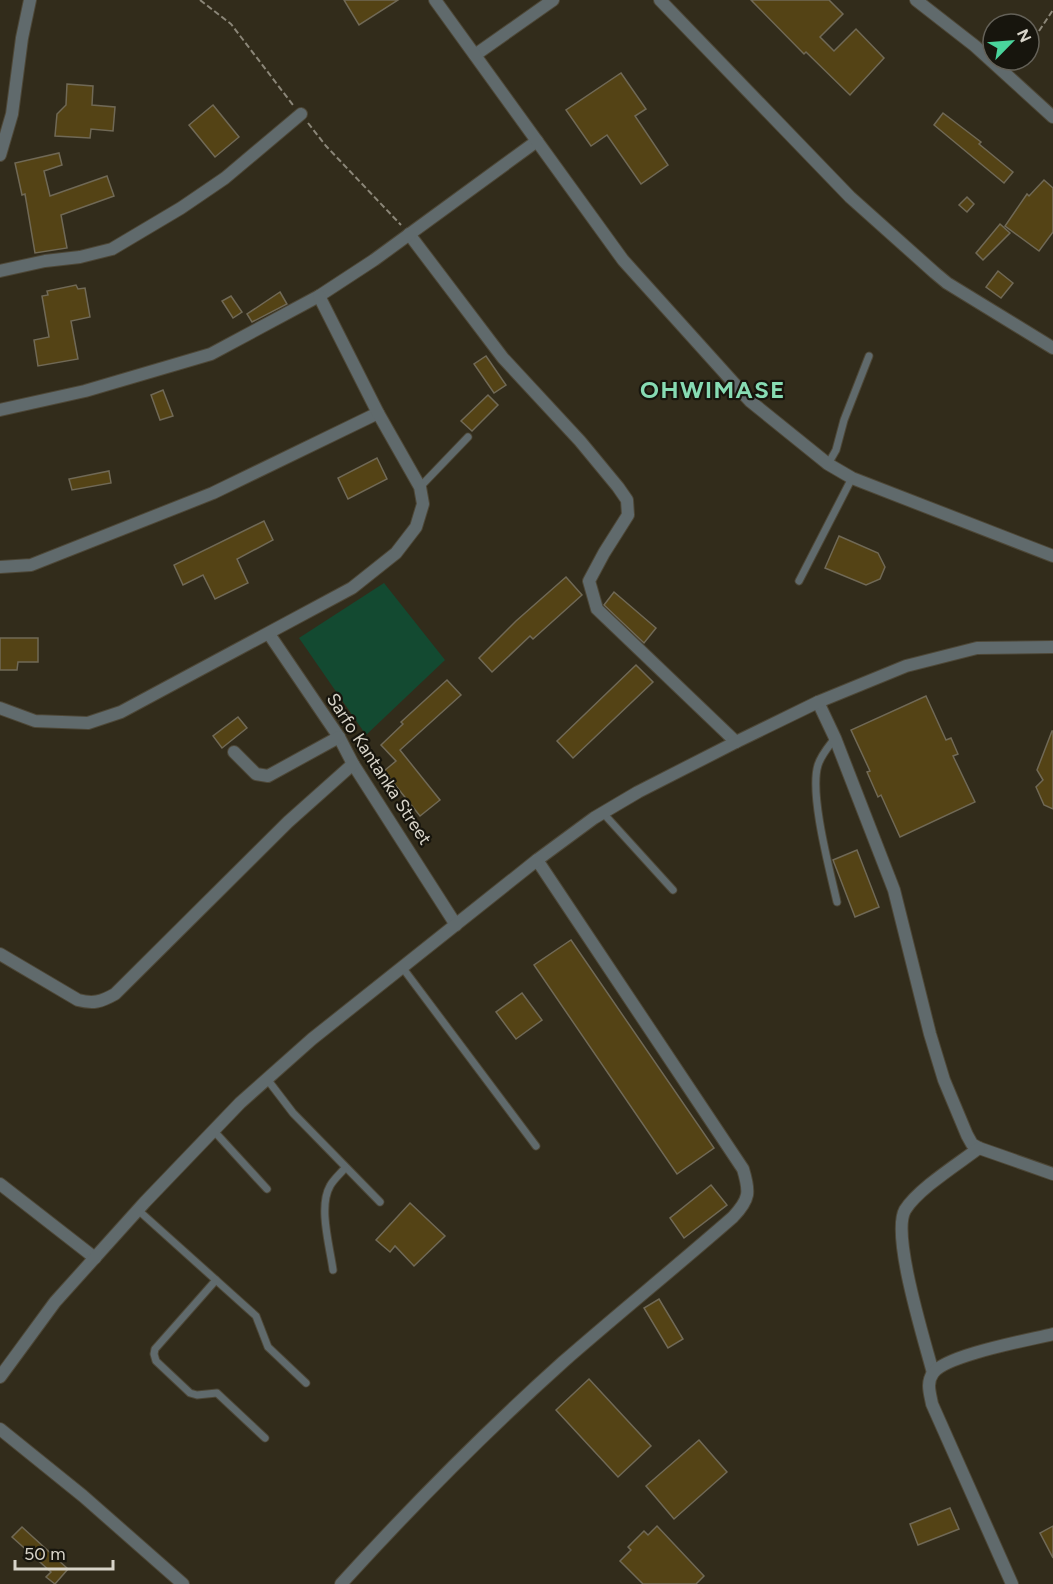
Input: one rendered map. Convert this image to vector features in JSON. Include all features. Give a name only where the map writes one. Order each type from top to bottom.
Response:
[{"type":"street","points":[[0,155],[12,114],[22,38],[30,0]]},
{"type":"street","points":[[435,0],[623,260],[750,401],[828,464],[852,478],[1053,556]]},
{"type":"street","points":[[475,55],[553,0]]},
{"type":"street","points":[[660,0],[850,196],[935,273],[947,283],[1053,348]]},
{"type":"street","points":[[916,0],[975,46],[1053,117]]},
{"type":"street","points":[[0,271],[112,249],[182,208],[225,178],[301,114]]},
{"type":"street","points":[[0,410],[85,391],[211,354],[319,296],[537,141]]},
{"type":"street","points":[[409,234],[503,358],[580,441],[627,500],[628,515],[604,553],[590,581],[597,609],[736,742]]},
{"type":"street","points":[[0,708],[35,721],[88,723],[121,712],[352,588],[396,553],[416,527],[423,504],[420,487],[378,413],[319,296]]},
{"type":"street","points":[[0,567],[31,565],[213,493],[378,413]]},
{"type":"street","name":"Sarfo Kantanka Street","points":[[269,634],[339,737],[353,764],[456,925]]},
{"type":"street","points":[[0,1377],[55,1302],[138,1210],[267,1079],[312,1039],[402,967],[537,861],[603,813],[638,792],[818,702],[906,666],[977,648],[1053,647]]},
{"type":"street","points":[[818,702],[835,738],[894,890],[930,1034],[944,1080],[967,1135],[972,1144],[979,1148],[1053,1174]]},
{"type":"street","points":[[234,752],[256,774],[268,776],[339,737]]},
{"type":"street","points":[[0,954],[78,1000],[92,1004],[104,1000],[115,994],[263,846],[353,764]]},
{"type":"street","points":[[341,1584],[396,1524],[470,1450],[562,1363],[733,1217],[743,1207],[748,1195],[748,1185],[743,1169],[537,861]]},
{"type":"street","points":[[933,1373],[909,1278],[901,1234],[904,1212],[915,1197],[979,1148]]},
{"type":"street","points":[[0,1185],[95,1258]]},
{"type":"street","points":[[1012,1584],[932,1404],[928,1384],[933,1373],[942,1365],[960,1358],[1053,1334]]},
{"type":"street","points":[[0,1429],[83,1496],[183,1584]]},
{"type":"lane","points":[[828,464],[836,450],[844,420],[868,356]]},
{"type":"lane","points":[[420,487],[468,436]]},
{"type":"lane","points":[[799,581],[852,478]]},
{"type":"lane","points":[[835,738],[818,762],[816,772],[818,814],[837,902]]},
{"type":"lane","points":[[603,813],[673,890]]},
{"type":"lane","points":[[402,967],[536,1146]]},
{"type":"lane","points":[[267,1079],[293,1113],[380,1202]]},
{"type":"lane","points":[[214,1131],[267,1189]]},
{"type":"lane","points":[[333,1270],[325,1216],[326,1195],[330,1185],[345,1168]]},
{"type":"lane","points":[[138,1210],[256,1316],[268,1347],[306,1383]]},
{"type":"lane","points":[[216,1280],[155,1348],[156,1361],[190,1393],[196,1395],[217,1393],[265,1438]]},
{"type":"path","points":[[1041,28],[1053,10]]},
{"type":"green space","points":[[384,583],[445,660],[366,735],[299,638]]},
{"type":"building","points":[[344,0],[398,0],[359,25]]},
{"type":"building","points":[[751,0],[829,0],[843,14],[820,37],[834,51],[856,29],[884,58],[850,95],[806,52],[804,54]]},
{"type":"building","points":[[621,73],[646,109],[635,116],[668,165],[641,184],[607,135],[591,146],[566,110]]},
{"type":"building","points":[[67,84],[93,86],[92,105],[115,107],[113,131],[91,129],[90,138],[55,136],[57,114],[66,105]]},
{"type":"building","points":[[213,105],[239,137],[215,157],[189,125]]},
{"type":"building","points":[[943,113],[981,142],[979,144],[1013,172],[1004,183],[934,125]]},
{"type":"building","points":[[59,153],[62,165],[44,171],[50,196],[107,176],[114,196],[61,215],[67,248],[35,253],[25,194],[22,195],[15,163]]},
{"type":"building","points":[[1044,180],[1053,188],[1053,232],[1039,251],[1005,226],[1027,194],[1029,196]]},
{"type":"building","points":[[967,197],[974,204],[967,212],[959,205]]},
{"type":"building","points":[[1000,224],[1010,233],[983,260],[976,253]]},
{"type":"building","points":[[998,271],[1013,283],[1001,298],[986,287]]},
{"type":"building","points":[[76,285],[78,289],[85,288],[90,317],[71,321],[78,359],[38,366],[34,340],[49,337],[42,296],[48,295],[47,291]]},
{"type":"building","points":[[280,292],[287,304],[252,322],[247,314]]},
{"type":"building","points":[[231,296],[242,312],[233,318],[222,301]]},
{"type":"building","points":[[486,356],[506,385],[494,393],[474,364]]},
{"type":"building","points":[[163,390],[173,416],[160,420],[151,395]]},
{"type":"building","points":[[488,395],[498,405],[472,431],[461,421]]},
{"type":"building","points":[[377,458],[387,479],[348,499],[338,478]]},
{"type":"building","points":[[109,471],[111,483],[72,490],[69,479]]},
{"type":"building","points":[[264,521],[273,540],[237,559],[248,583],[215,599],[203,575],[183,585],[174,565]]},
{"type":"building","points":[[839,536],[878,553],[885,567],[880,579],[866,585],[825,568]]},
{"type":"building","points":[[566,577],[582,595],[533,639],[530,636],[492,672],[479,658],[516,621]]},
{"type":"building","points":[[614,592],[656,628],[644,643],[604,605]]},
{"type":"building","points":[[0,638],[38,638],[38,662],[18,662],[17,670],[0,670]]},
{"type":"building","points":[[636,665],[653,682],[573,758],[557,741]]},
{"type":"building","points":[[447,680],[461,695],[400,750],[440,800],[420,816],[384,771],[396,761],[381,745],[403,724],[401,722]]},
{"type":"building","points":[[926,696],[946,740],[951,738],[958,754],[953,756],[975,802],[900,837],[881,795],[878,797],[867,772],[870,771],[851,730]]},
{"type":"building","points":[[238,717],[247,728],[222,748],[213,736]]},
{"type":"building","points":[[1052,731],[1053,809],[1044,805],[1036,787],[1043,780],[1037,770]]},
{"type":"building","points":[[857,850],[879,907],[855,917],[833,860]]},
{"type":"building","points":[[571,940],[714,1148],[677,1174],[534,965]]},
{"type":"building","points":[[522,993],[542,1020],[516,1039],[496,1012]]},
{"type":"building","points":[[711,1185],[727,1205],[684,1238],[670,1218]]},
{"type":"building","points":[[410,1203],[445,1236],[414,1266],[395,1246],[390,1252],[376,1240]]},
{"type":"building","points":[[659,1299],[683,1339],[668,1348],[644,1308]]},
{"type":"building","points":[[589,1379],[651,1446],[618,1477],[556,1410]]},
{"type":"building","points":[[699,1440],[727,1472],[674,1519],[646,1486]]},
{"type":"building","points":[[950,1508],[959,1529],[918,1545],[910,1524]]},
{"type":"building","points":[[657,1526],[704,1576],[696,1584],[643,1584],[620,1561],[631,1550],[628,1547],[644,1531],[648,1535]]},
{"type":"building","points":[[1053,1526],[1053,1558],[1040,1533]]},
{"type":"building","points":[[22,1527],[68,1569],[55,1584],[46,1577],[51,1572],[12,1537]]},
{"type":"district","name":"OHWIMASE","points":[[713,390]]}]
